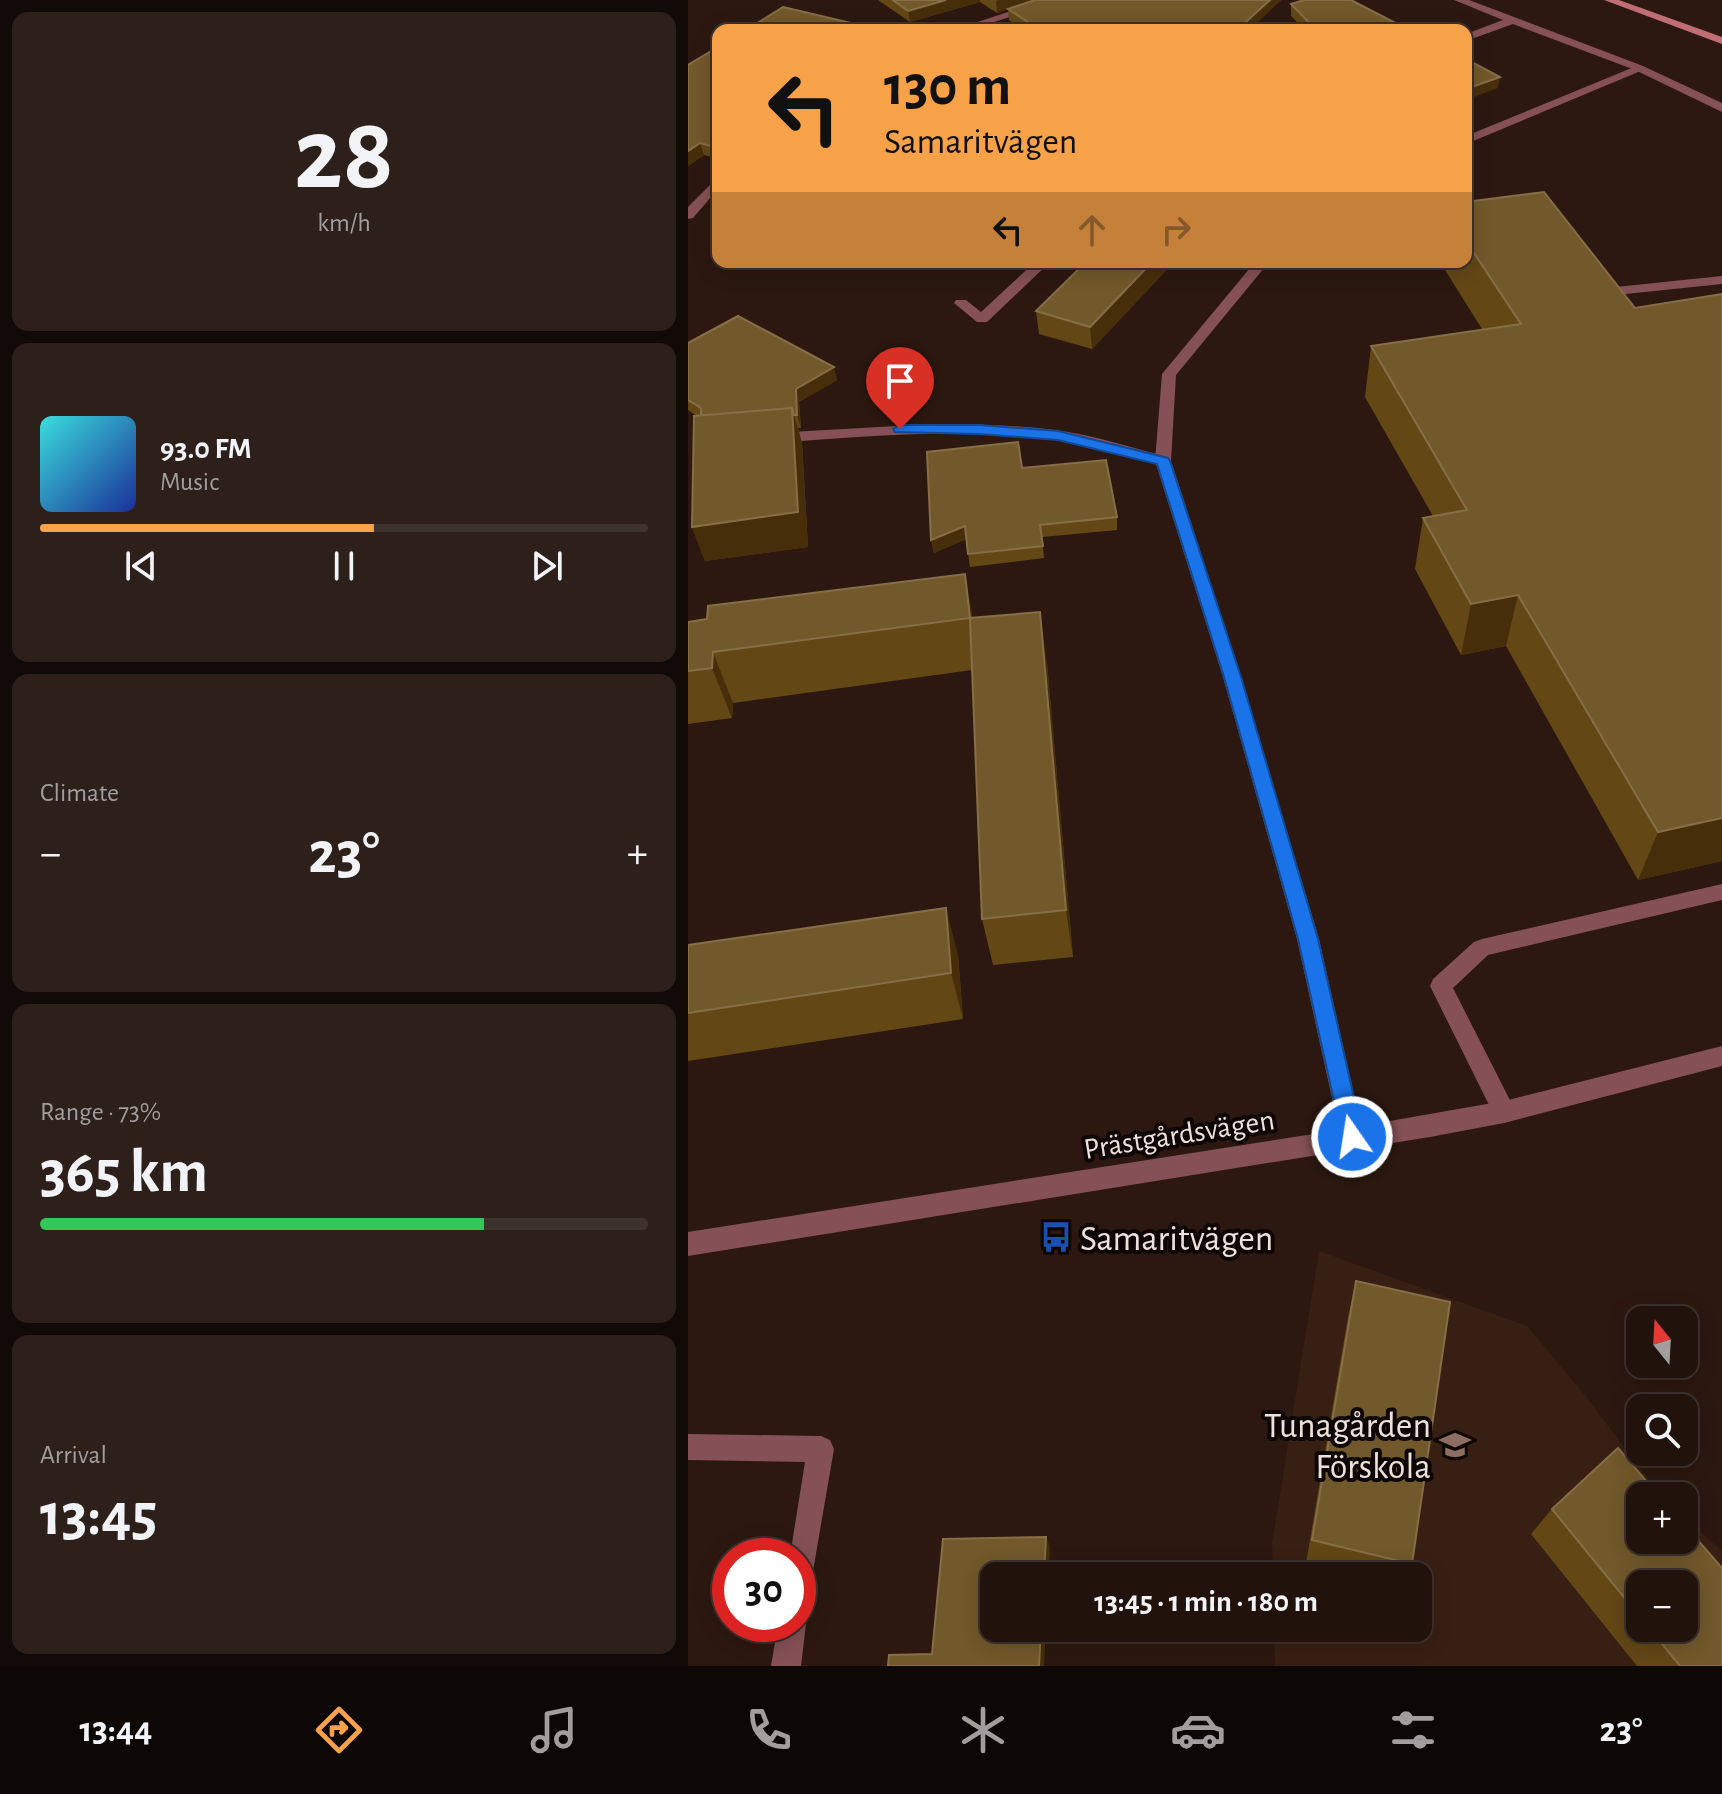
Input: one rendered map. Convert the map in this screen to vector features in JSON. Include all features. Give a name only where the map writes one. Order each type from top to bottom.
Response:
[{"type":"main road","points":[[1609,0],[1722,41]]},
{"type":"main road","points":[[1644,0],[1722,28]]},
{"type":"street","points":[[978,24],[1056,0]]},
{"type":"street","points":[[1459,0],[1639,68],[1722,108]]},
{"type":"street","points":[[1472,36],[1514,20]]},
{"type":"street","points":[[1472,138],[1639,68]]},
{"type":"street","points":[[688,215],[712,188]]},
{"type":"street","points":[[961,303],[982,319],[1037,268]]},
{"type":"street","points":[[1257,268],[1169,374],[1163,461],[1232,677],[1308,939],[1352,1137]]},
{"type":"street","points":[[1606,292],[1722,280]]},
{"type":"street","points":[[750,440],[900,429],[979,429],[1058,435],[1163,461]]},
{"type":"street","points":[[1504,1112],[1441,986],[1482,948],[1722,892]]},
{"type":"street","name":"Prästgårdsvägen","points":[[688,1244],[1269,1153],[1504,1112],[1722,1056]]},
{"type":"street","points":[[688,1447],[821,1449],[806,1538]]},
{"type":"street","points":[[786,1666],[789,1642]]},
{"type":"shaded area","name":"Tunagården Förskola","points":[[1319,1251],[1527,1326],[1626,1450],[1626,1466],[1638,1466],[1650,1482],[1626,1482],[1626,1554],[1698,1554],[1698,1530],[1722,1551],[1722,1666],[1275,1666],[1274,1642],[1432,1642],[1432,1562],[1273,1562],[1272,1544]]},
{"type":"building","points":[[893,0],[946,0],[908,11]]},
{"type":"building","points":[[1035,0],[1270,0],[1244,24],[1031,24],[1008,9]]},
{"type":"building","points":[[1304,0],[1351,0],[1397,24],[1310,24],[1291,4]]},
{"type":"building","points":[[783,7],[856,24],[756,24]]},
{"type":"building","points":[[712,51],[712,146],[700,143],[688,151],[688,65]]},
{"type":"building","points":[[1472,62],[1500,77],[1472,87]]},
{"type":"building","points":[[1544,192],[1635,308],[1722,294],[1722,818],[1658,832],[1518,595],[1471,604],[1423,518],[1467,510],[1371,346],[1521,324],[1472,250],[1472,201]]},
{"type":"building","points":[[1080,268],[1146,268],[1090,327],[1036,311]]},
{"type":"building","points":[[738,316],[834,367],[796,389],[797,415],[794,415],[792,408],[701,416],[701,408],[688,400],[688,343]]},
{"type":"building","points":[[792,408],[798,512],[692,527],[694,416]]},
{"type":"building","points":[[1018,442],[1022,468],[1106,460],[1117,517],[1040,525],[1043,546],[968,554],[965,526],[931,540],[927,452]]},
{"type":"building","points":[[965,574],[970,618],[713,652],[712,668],[688,671],[688,622],[707,619],[708,606]]},
{"type":"building","points":[[1040,612],[1066,910],[982,919],[970,618]]},
{"type":"building","points":[[946,908],[951,973],[688,1013],[688,945]]},
{"type":"building","points":[[1356,1281],[1450,1302],[1412,1562],[1312,1540]]},
{"type":"building","points":[[1618,1448],[1626,1457],[1626,1466],[1633,1466],[1647,1482],[1626,1482],[1626,1554],[1698,1554],[1698,1540],[1722,1568],[1722,1666],[1680,1666],[1660,1642],[1698,1642],[1698,1570],[1626,1570],[1626,1600],[1552,1509]]},
{"type":"building","points":[[1046,1537],[1045,1562],[980,1562],[980,1642],[1040,1642],[1039,1666],[888,1666],[889,1655],[932,1654],[943,1539]]},
{"type":"place","name":"Samaritvägen","points":[[1056,1237]]},
{"type":"place","name":"Tunagården Förskola","points":[[1455,1445]]},
{"type":"route","points":[[900,429],[979,429],[1058,435],[1163,461],[1232,677],[1308,939],[1352,1137]]}]
